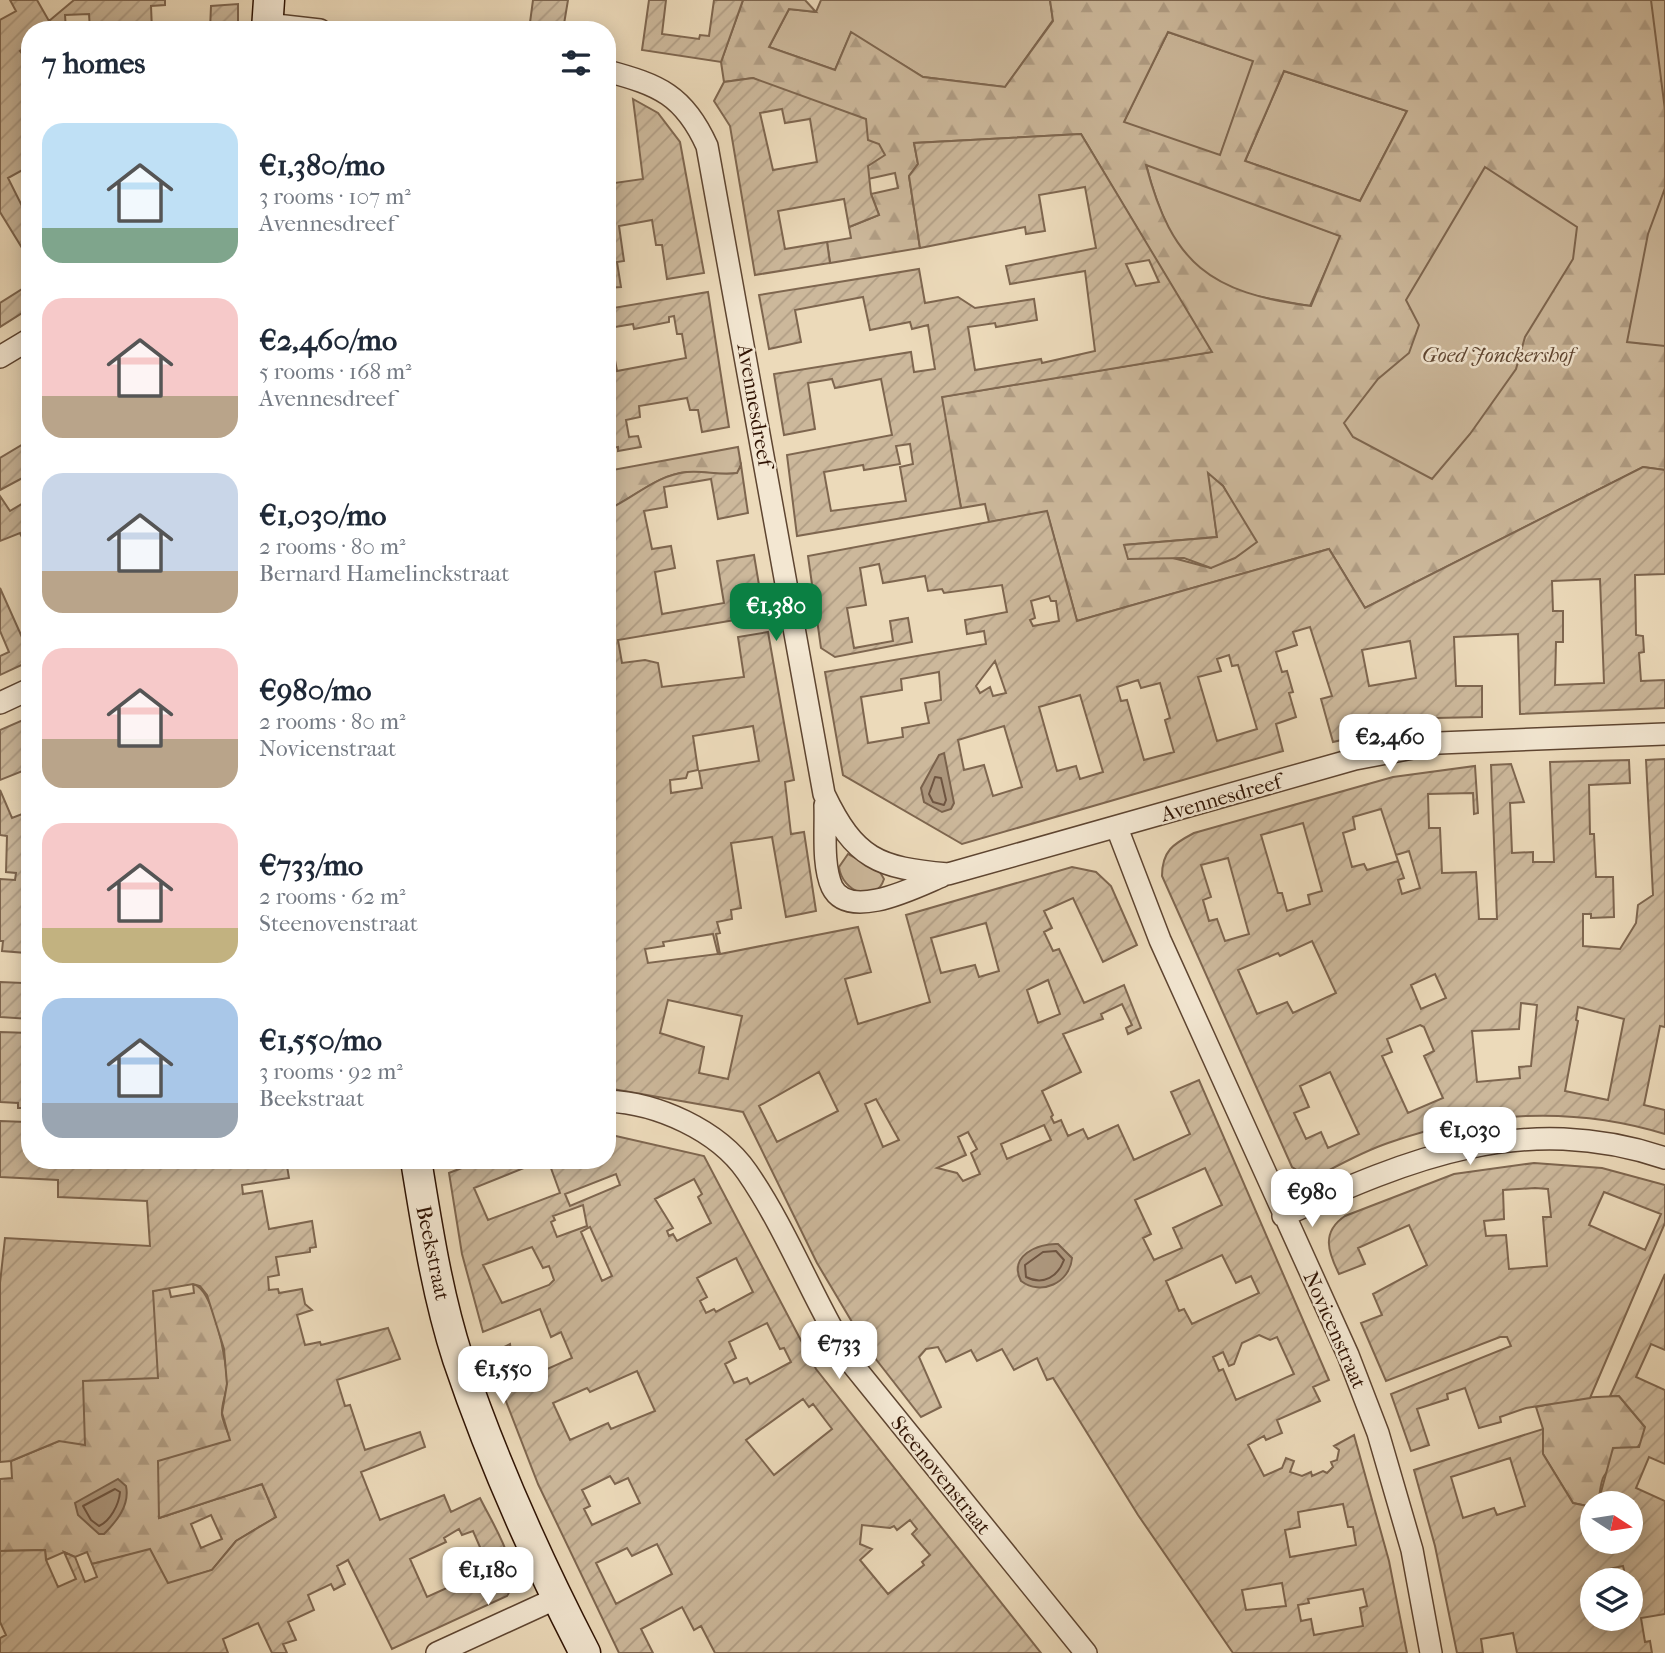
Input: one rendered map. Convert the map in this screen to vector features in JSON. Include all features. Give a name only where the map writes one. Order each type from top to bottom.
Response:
[{"type":"street","name":"Avennesdreef","points":[[616,74],[646,82],[672,97],[694,118],[707,146],[824,794],[828,871],[833,888],[844,898],[858,902],[884,899],[948,874],[1355,759],[1439,743],[1665,734]]},
{"type":"street","points":[[0,357],[21,344]]},
{"type":"street","points":[[0,703],[21,693]]},
{"type":"street","name":"Avennesdreef","points":[[824,794],[841,830],[869,855],[901,870],[948,874]]},
{"type":"street","name":"Novicenstraat","points":[[1116,828],[1160,940],[1348,1355],[1378,1433],[1412,1550],[1431,1653]]},
{"type":"street","name":"Steenovenstraat","points":[[616,1102],[646,1106],[682,1120],[714,1140],[746,1170],[830,1328],[853,1365],[1086,1653]]},
{"type":"street","points":[[1283,1216],[1376,1174],[1474,1145],[1562,1139],[1598,1143],[1665,1158]]},
{"type":"street","name":"Beekstraat","points":[[417,1169],[433,1267],[458,1358],[501,1474],[585,1653]]},
{"type":"street","points":[[437,1653],[557,1598]]},
{"type":"green space","points":[[10,0],[37,0],[49,21],[21,21],[21,171],[8,178],[21,204],[21,246],[0,212],[0,20],[16,11]]},
{"type":"green space","points":[[74,0],[165,0],[165,5],[151,6],[152,21],[89,21],[89,14],[65,15],[65,21],[49,21]]},
{"type":"green space","points":[[533,0],[568,0],[564,21],[530,21]]},
{"type":"green space","points":[[649,0],[666,0],[662,34],[699,39],[700,35],[709,36],[714,0],[743,0],[721,62],[642,50]]},
{"type":"green space","points":[[743,0],[805,0],[816,12],[789,9],[769,47],[835,70],[851,32],[923,77],[1005,87],[1053,21],[1050,0],[1651,0],[1665,110],[1665,188],[1648,234],[1627,342],[1665,346],[1665,470],[1643,467],[1365,608],[1329,549],[1077,621],[1047,512],[989,522],[985,504],[961,508],[941,397],[1211,352],[1081,134],[914,143],[918,164],[909,176],[920,248],[830,263],[827,242],[851,238],[849,227],[879,215],[871,194],[898,188],[895,173],[868,179],[868,140],[753,78],[724,82],[721,62]],"holes":[[[1168,32],[1253,61],[1220,155],[1124,122]],[[1284,71],[1407,111],[1360,201],[1245,161]],[[1146,165],[1340,236],[1311,306],[1246,292],[1221,282],[1200,268],[1183,250],[1156,199]],[[1485,167],[1577,227],[1573,259],[1525,337],[1516,369],[1470,434],[1432,479],[1353,437],[1344,423],[1378,379],[1409,353],[1419,325],[1406,300]],[[1209,475],[1223,486],[1237,512],[1211,568],[1124,545],[1217,537]]]},
{"type":"green space","points":[[821,0],[1050,0],[1053,20],[1005,87],[923,77],[851,33],[835,70],[769,47],[789,9],[816,12]]},
{"type":"green space","name":"Goed Jonckershof","points":[[1489,0],[1665,0],[1665,470],[1643,467],[1533,523],[1268,443]]},
{"type":"green space","points":[[238,4],[238,21],[210,21],[211,6]]},
{"type":"green space","points":[[1168,32],[1254,61],[1220,156],[1123,123]]},
{"type":"green space","points":[[1284,71],[1407,111],[1360,201],[1245,161]]},
{"type":"green space","points":[[753,78],[866,119],[868,140],[879,144],[885,155],[868,166],[871,194],[879,215],[849,227],[844,199],[778,211],[785,249],[827,242],[830,263],[755,275],[730,126],[714,101],[724,82]],"holes":[[[782,109],[785,123],[810,119],[817,162],[773,170],[760,113]]]},
{"type":"green space","points":[[633,99],[658,113],[680,142],[704,273],[667,279],[662,245],[656,245],[652,220],[619,226],[624,261],[617,262],[621,287],[616,287],[616,183],[643,179]]},
{"type":"green space","points":[[1081,134],[1212,352],[942,397],[961,508],[797,536],[787,455],[892,435],[881,379],[835,388],[832,379],[808,383],[815,429],[784,435],[774,374],[911,352],[914,372],[935,369],[928,325],[912,329],[910,322],[870,330],[863,297],[795,310],[801,342],[769,349],[759,295],[919,269],[925,303],[958,297],[975,308],[1034,299],[1037,320],[996,327],[995,323],[968,327],[975,370],[1041,359],[1042,363],[1095,351],[1085,271],[1010,284],[1006,266],[1096,248],[1085,187],[1039,195],[1045,231],[1026,234],[1025,227],[920,248],[909,176],[918,164],[914,143]],"holes":[[[1149,260],[1159,282],[1136,286],[1126,264]],[[910,444],[913,464],[900,467],[906,501],[831,511],[824,472],[863,465],[864,470],[900,464],[896,446]]]},
{"type":"green space","points":[[1146,164],[1341,236],[1310,306],[1238,291],[1216,282],[1202,272],[1189,260],[1170,230]]},
{"type":"green space","points":[[21,290],[21,314],[0,327],[0,303]]},
{"type":"green space","points":[[708,292],[729,427],[702,432],[698,410],[690,410],[687,398],[639,406],[640,417],[626,420],[629,437],[638,436],[641,447],[618,451],[616,366],[617,371],[686,358],[682,334],[677,334],[674,316],[669,317],[669,322],[634,329],[633,324],[616,327],[616,307]]},
{"type":"green space","points":[[21,445],[21,479],[0,490],[0,458]]},
{"type":"green space","points":[[738,447],[741,465],[738,473],[688,472],[666,477],[616,506],[616,469]]},
{"type":"green space","points":[[741,465],[748,513],[718,519],[711,479],[664,487],[667,507],[644,511],[652,549],[671,546],[675,568],[655,572],[662,614],[724,603],[717,561],[754,555],[764,615],[618,640],[622,663],[645,660],[658,663],[662,687],[744,677],[738,637],[768,632],[794,780],[785,782],[791,834],[804,832],[816,911],[786,917],[772,837],[731,843],[741,908],[731,910],[732,919],[717,922],[720,933],[716,934],[720,954],[858,927],[871,972],[845,979],[858,1024],[930,1002],[906,915],[1072,867],[1096,872],[1111,886],[1137,945],[1103,962],[1073,898],[1044,911],[1052,928],[1044,932],[1053,951],[1059,949],[1084,1003],[1124,985],[1141,1028],[1128,1034],[1126,1028],[1132,1025],[1122,1004],[1101,1014],[1103,1019],[1063,1034],[1081,1072],[1042,1091],[1053,1115],[1051,1117],[1054,1123],[1061,1120],[1068,1136],[1083,1129],[1088,1139],[1118,1125],[1134,1160],[1190,1134],[1171,1092],[1199,1080],[1329,1380],[1313,1387],[1320,1401],[1277,1420],[1282,1433],[1266,1440],[1264,1436],[1248,1445],[1264,1476],[1282,1468],[1286,1458],[1294,1461],[1290,1472],[1302,1476],[1311,1472],[1312,1476],[1323,1471],[1327,1473],[1333,1467],[1331,1462],[1337,1460],[1339,1450],[1334,1446],[1354,1435],[1389,1561],[1407,1653],[1233,1653],[1138,1515],[1053,1378],[1047,1380],[1037,1358],[1014,1370],[1002,1349],[977,1361],[971,1350],[946,1362],[938,1347],[926,1349],[919,1357],[941,1407],[921,1417],[868,1349],[817,1263],[743,1112],[616,1090],[616,506],[655,482],[676,474],[737,473]],"holes":[[[753,726],[759,761],[699,771],[702,788],[671,793],[670,780],[686,778],[688,772],[698,770],[693,736]],[[986,923],[999,971],[979,977],[975,965],[941,973],[931,938]],[[713,934],[718,954],[648,963],[645,949],[664,946],[663,942]],[[1048,980],[1060,1014],[1038,1023],[1027,990]],[[668,1000],[742,1016],[728,1079],[699,1073],[704,1047],[660,1033]],[[819,1072],[838,1111],[777,1142],[759,1106]],[[876,1099],[899,1140],[883,1147],[865,1104]],[[1044,1125],[1051,1140],[1007,1159],[1001,1144]],[[968,1132],[977,1149],[971,1153],[980,1174],[963,1181],[957,1173],[937,1168],[966,1155],[958,1137]],[[1205,1168],[1222,1205],[1173,1228],[1182,1248],[1154,1260],[1143,1238],[1151,1234],[1135,1200]],[[1222,1255],[1236,1283],[1251,1276],[1259,1293],[1192,1324],[1184,1309],[1179,1311],[1166,1281]],[[1259,1335],[1270,1340],[1277,1337],[1294,1374],[1236,1400],[1223,1369],[1219,1371],[1213,1357],[1223,1352],[1229,1366],[1234,1364],[1242,1343]],[[1343,1504],[1348,1527],[1353,1527],[1356,1545],[1290,1557],[1285,1530],[1300,1527],[1298,1512]],[[1282,1583],[1286,1606],[1246,1610],[1242,1590]],[[1363,1589],[1367,1606],[1360,1608],[1363,1626],[1314,1635],[1311,1619],[1301,1621],[1298,1605],[1309,1603],[1308,1599]]]},
{"type":"green space","points":[[1643,467],[1665,470],[1665,574],[1635,575],[1636,635],[1643,636],[1644,652],[1639,653],[1641,681],[1665,680],[1665,708],[1520,714],[1518,634],[1454,637],[1456,686],[1482,686],[1482,717],[1435,718],[1333,742],[1321,699],[1332,696],[1310,627],[1293,632],[1297,645],[1276,652],[1282,672],[1287,671],[1293,692],[1289,693],[1296,717],[1276,724],[1283,751],[962,844],[843,775],[825,672],[986,644],[984,631],[967,634],[965,620],[1007,612],[1002,585],[944,593],[942,589],[928,591],[925,576],[883,583],[879,564],[860,568],[866,605],[847,608],[854,648],[893,641],[890,621],[908,618],[912,642],[835,657],[821,648],[808,556],[1047,511],[1077,621],[1329,549],[1365,608]],"holes":[[[1600,579],[1604,683],[1555,685],[1556,642],[1563,642],[1563,611],[1553,611],[1552,581]],[[1049,596],[1051,601],[1056,601],[1059,621],[1033,626],[1030,620],[1035,618],[1031,601]],[[1410,641],[1416,678],[1369,686],[1362,650]],[[1229,655],[1232,666],[1238,665],[1257,729],[1217,741],[1198,677],[1221,671],[1217,659]],[[995,661],[1006,693],[993,696],[990,687],[980,693],[976,686]],[[939,672],[941,700],[925,703],[929,723],[902,728],[903,737],[868,743],[861,697],[902,690],[901,679]],[[1138,680],[1141,688],[1160,683],[1170,718],[1165,720],[1174,752],[1144,760],[1127,700],[1121,701],[1117,687]],[[1080,695],[1103,772],[1080,779],[1076,766],[1057,771],[1039,707]],[[1004,726],[1022,787],[993,796],[984,765],[964,770],[958,740]]]},
{"type":"green space","points":[[1208,473],[1223,486],[1257,542],[1235,558],[1211,568],[1184,558],[1128,559],[1124,545],[1217,537]]},
{"type":"green space","points":[[0,496],[10,511],[21,504],[21,535],[20,533],[0,541]]},
{"type":"green space","points":[[0,588],[21,635],[21,665],[0,675],[0,656],[9,652],[0,631]]},
{"type":"green space","points":[[21,721],[21,772],[0,780],[0,730]]},
{"type":"green space","points":[[1665,759],[1665,1027],[1660,1026],[1644,1105],[1665,1110],[1665,1134],[1596,1119],[1526,1116],[1491,1119],[1456,1124],[1388,1143],[1316,1177],[1308,1177],[1292,1167],[1162,876],[1164,860],[1170,849],[1194,833],[1393,777],[1475,766],[1478,813],[1474,814],[1473,793],[1428,794],[1429,828],[1440,828],[1442,873],[1476,872],[1479,919],[1497,919],[1491,765],[1511,764],[1524,802],[1510,803],[1512,853],[1533,852],[1533,862],[1554,862],[1550,762],[1629,760],[1630,783],[1589,785],[1590,834],[1594,834],[1596,877],[1613,877],[1614,917],[1591,918],[1591,914],[1583,914],[1583,946],[1620,949],[1636,923],[1638,905],[1653,895],[1646,760]],"holes":[[[1381,809],[1396,855],[1409,851],[1420,888],[1402,894],[1398,880],[1404,878],[1397,857],[1398,861],[1367,870],[1364,864],[1352,867],[1343,833],[1355,829],[1353,817]],[[1303,823],[1322,891],[1308,895],[1310,904],[1287,911],[1282,893],[1278,893],[1261,835]],[[1228,858],[1249,934],[1225,941],[1217,919],[1209,921],[1203,900],[1211,897],[1201,865]],[[1312,941],[1336,993],[1293,1013],[1287,1002],[1257,1014],[1238,970],[1278,953],[1280,956]],[[1435,974],[1446,998],[1421,1009],[1411,985]],[[1521,1003],[1537,1005],[1531,1066],[1519,1067],[1520,1078],[1477,1082],[1472,1031],[1519,1029]],[[1578,1007],[1624,1019],[1608,1100],[1565,1091],[1578,1021]],[[1420,1025],[1424,1027],[1434,1051],[1424,1056],[1443,1098],[1408,1113],[1382,1056],[1392,1052],[1387,1039]],[[1330,1072],[1359,1134],[1328,1148],[1321,1132],[1306,1139],[1294,1113],[1309,1107],[1300,1086]]]},
{"type":"green space","points":[[0,790],[12,818],[21,814],[21,953],[2,951],[3,941],[0,941],[0,879],[15,880],[16,873],[6,872],[7,836],[0,835]]},
{"type":"green space","points":[[848,854],[880,872],[884,879],[874,892],[852,889],[841,876],[839,867]]},
{"type":"green space","points":[[0,982],[21,983],[21,1018],[0,1017]]},
{"type":"green space","points":[[0,1032],[21,1033],[21,1108],[18,1108],[18,1103],[0,1102]]},
{"type":"green space","points":[[0,1121],[21,1122],[21,1169],[288,1169],[289,1178],[242,1185],[243,1194],[262,1191],[269,1229],[312,1221],[316,1247],[310,1248],[310,1252],[276,1257],[279,1275],[268,1277],[269,1290],[278,1289],[279,1293],[302,1289],[305,1304],[312,1310],[297,1315],[305,1345],[320,1342],[321,1345],[388,1328],[400,1359],[337,1380],[345,1406],[350,1405],[365,1450],[420,1432],[425,1447],[361,1472],[380,1520],[444,1495],[451,1512],[480,1498],[510,1561],[512,1586],[507,1596],[392,1649],[348,1560],[337,1566],[345,1584],[334,1590],[331,1584],[308,1595],[314,1610],[288,1622],[296,1640],[283,1644],[287,1653],[272,1653],[258,1623],[223,1639],[228,1653],[0,1653],[0,1638],[6,1635],[0,1622],[0,1551],[45,1550],[46,1560],[58,1587],[76,1579],[64,1552],[75,1557],[85,1582],[97,1577],[92,1564],[150,1549],[168,1583],[212,1570],[236,1541],[276,1517],[262,1484],[159,1518],[158,1461],[230,1440],[222,1413],[227,1384],[224,1349],[207,1295],[200,1286],[193,1284],[153,1291],[158,1378],[83,1381],[85,1445],[59,1441],[11,1461],[0,1462],[0,1283],[5,1238],[150,1246],[147,1201],[58,1197],[58,1180],[0,1177]],"holes":[[[459,1529],[462,1535],[473,1531],[483,1554],[473,1559],[480,1573],[427,1597],[410,1559],[446,1542],[444,1538]]]},
{"type":"green space","points":[[616,1136],[704,1156],[816,1369],[1041,1653],[715,1653],[701,1626],[694,1630],[682,1607],[641,1629],[653,1653],[619,1653],[538,1484],[488,1355],[510,1344],[513,1364],[520,1365],[525,1379],[572,1358],[561,1332],[551,1337],[540,1309],[483,1332],[462,1254],[449,1173],[459,1169],[522,1169],[474,1188],[488,1220],[560,1193],[551,1169],[616,1169]],"holes":[[[616,1174],[620,1185],[570,1206],[565,1194]],[[694,1179],[702,1194],[698,1197],[711,1223],[677,1241],[673,1234],[669,1236],[667,1231],[673,1228],[655,1199]],[[583,1205],[587,1226],[557,1237],[551,1222],[555,1220],[553,1216]],[[590,1227],[612,1276],[602,1281],[581,1232]],[[532,1247],[543,1268],[549,1266],[554,1280],[549,1285],[502,1303],[483,1265]],[[736,1258],[753,1292],[716,1312],[714,1309],[706,1313],[700,1301],[707,1297],[697,1278]],[[767,1323],[780,1349],[784,1348],[791,1362],[750,1384],[747,1378],[734,1383],[725,1364],[736,1358],[729,1342]],[[637,1371],[655,1411],[611,1429],[608,1423],[570,1440],[553,1403],[587,1388],[590,1392]],[[803,1399],[809,1407],[813,1404],[832,1429],[774,1475],[746,1440]],[[610,1476],[615,1484],[628,1478],[640,1503],[592,1525],[584,1509],[590,1506],[582,1490]],[[910,1520],[917,1529],[912,1534],[930,1555],[922,1562],[924,1565],[888,1594],[860,1560],[872,1549],[860,1544],[862,1525],[890,1528],[894,1526],[897,1530]],[[657,1544],[672,1574],[616,1604],[596,1563],[627,1548],[632,1556]]]},
{"type":"green space","points":[[1534,1163],[1602,1168],[1665,1185],[1665,1223],[1590,1398],[1526,1408],[1500,1417],[1501,1422],[1479,1428],[1465,1388],[1447,1394],[1448,1399],[1417,1409],[1429,1445],[1411,1451],[1391,1394],[1511,1346],[1507,1337],[1500,1337],[1386,1381],[1361,1323],[1382,1315],[1373,1294],[1427,1265],[1409,1225],[1358,1248],[1365,1264],[1339,1274],[1330,1250],[1330,1236],[1337,1222],[1345,1216],[1454,1174]],"holes":[[[1548,1189],[1551,1217],[1543,1217],[1547,1266],[1509,1269],[1506,1235],[1486,1236],[1484,1221],[1504,1219],[1503,1190]],[[1604,1192],[1661,1214],[1645,1250],[1589,1225]]]},
{"type":"green space","points":[[1665,1274],[1665,1350],[1651,1344],[1636,1377],[1665,1390],[1665,1464],[1649,1457],[1636,1488],[1643,1491],[1601,1491],[1613,1448],[1639,1447],[1645,1427],[1619,1396],[1610,1396]]},
{"type":"green space","points":[[193,1284],[207,1299],[218,1328],[227,1383],[222,1415],[231,1441],[159,1518],[262,1484],[276,1517],[236,1541],[212,1570],[168,1584],[150,1550],[92,1564],[87,1552],[75,1557],[64,1552],[46,1560],[45,1550],[0,1551],[0,1479],[12,1478],[11,1461],[59,1441],[83,1381],[153,1291],[169,1288],[171,1297],[194,1293]],"holes":[[[211,1515],[222,1539],[201,1548],[191,1524]]]},
{"type":"green space","points":[[1619,1396],[1645,1427],[1640,1444],[1609,1469],[1600,1491],[1580,1491],[1580,1504],[1573,1503],[1543,1454],[1543,1429],[1536,1407],[1575,1398]]},
{"type":"green space","points":[[1543,1429],[1543,1454],[1573,1503],[1580,1504],[1580,1554],[1643,1554],[1643,1491],[1665,1501],[1665,1614],[1643,1618],[1643,1568],[1580,1568],[1580,1631],[1643,1630],[1645,1642],[1650,1641],[1652,1653],[1517,1653],[1513,1633],[1481,1639],[1483,1653],[1457,1653],[1435,1546],[1414,1470]],"holes":[[[1510,1458],[1525,1506],[1497,1515],[1494,1508],[1463,1518],[1451,1477]]]},
{"type":"water","points":[[944,753],[954,803],[951,809],[942,812],[924,802],[921,788],[939,755]]},
{"type":"water","points":[[1058,1244],[1072,1258],[1070,1267],[1060,1280],[1045,1287],[1021,1281],[1018,1265],[1027,1253],[1042,1246]]},
{"type":"water","points":[[118,1479],[126,1486],[124,1506],[109,1529],[104,1534],[99,1534],[78,1515],[75,1503]]}]
